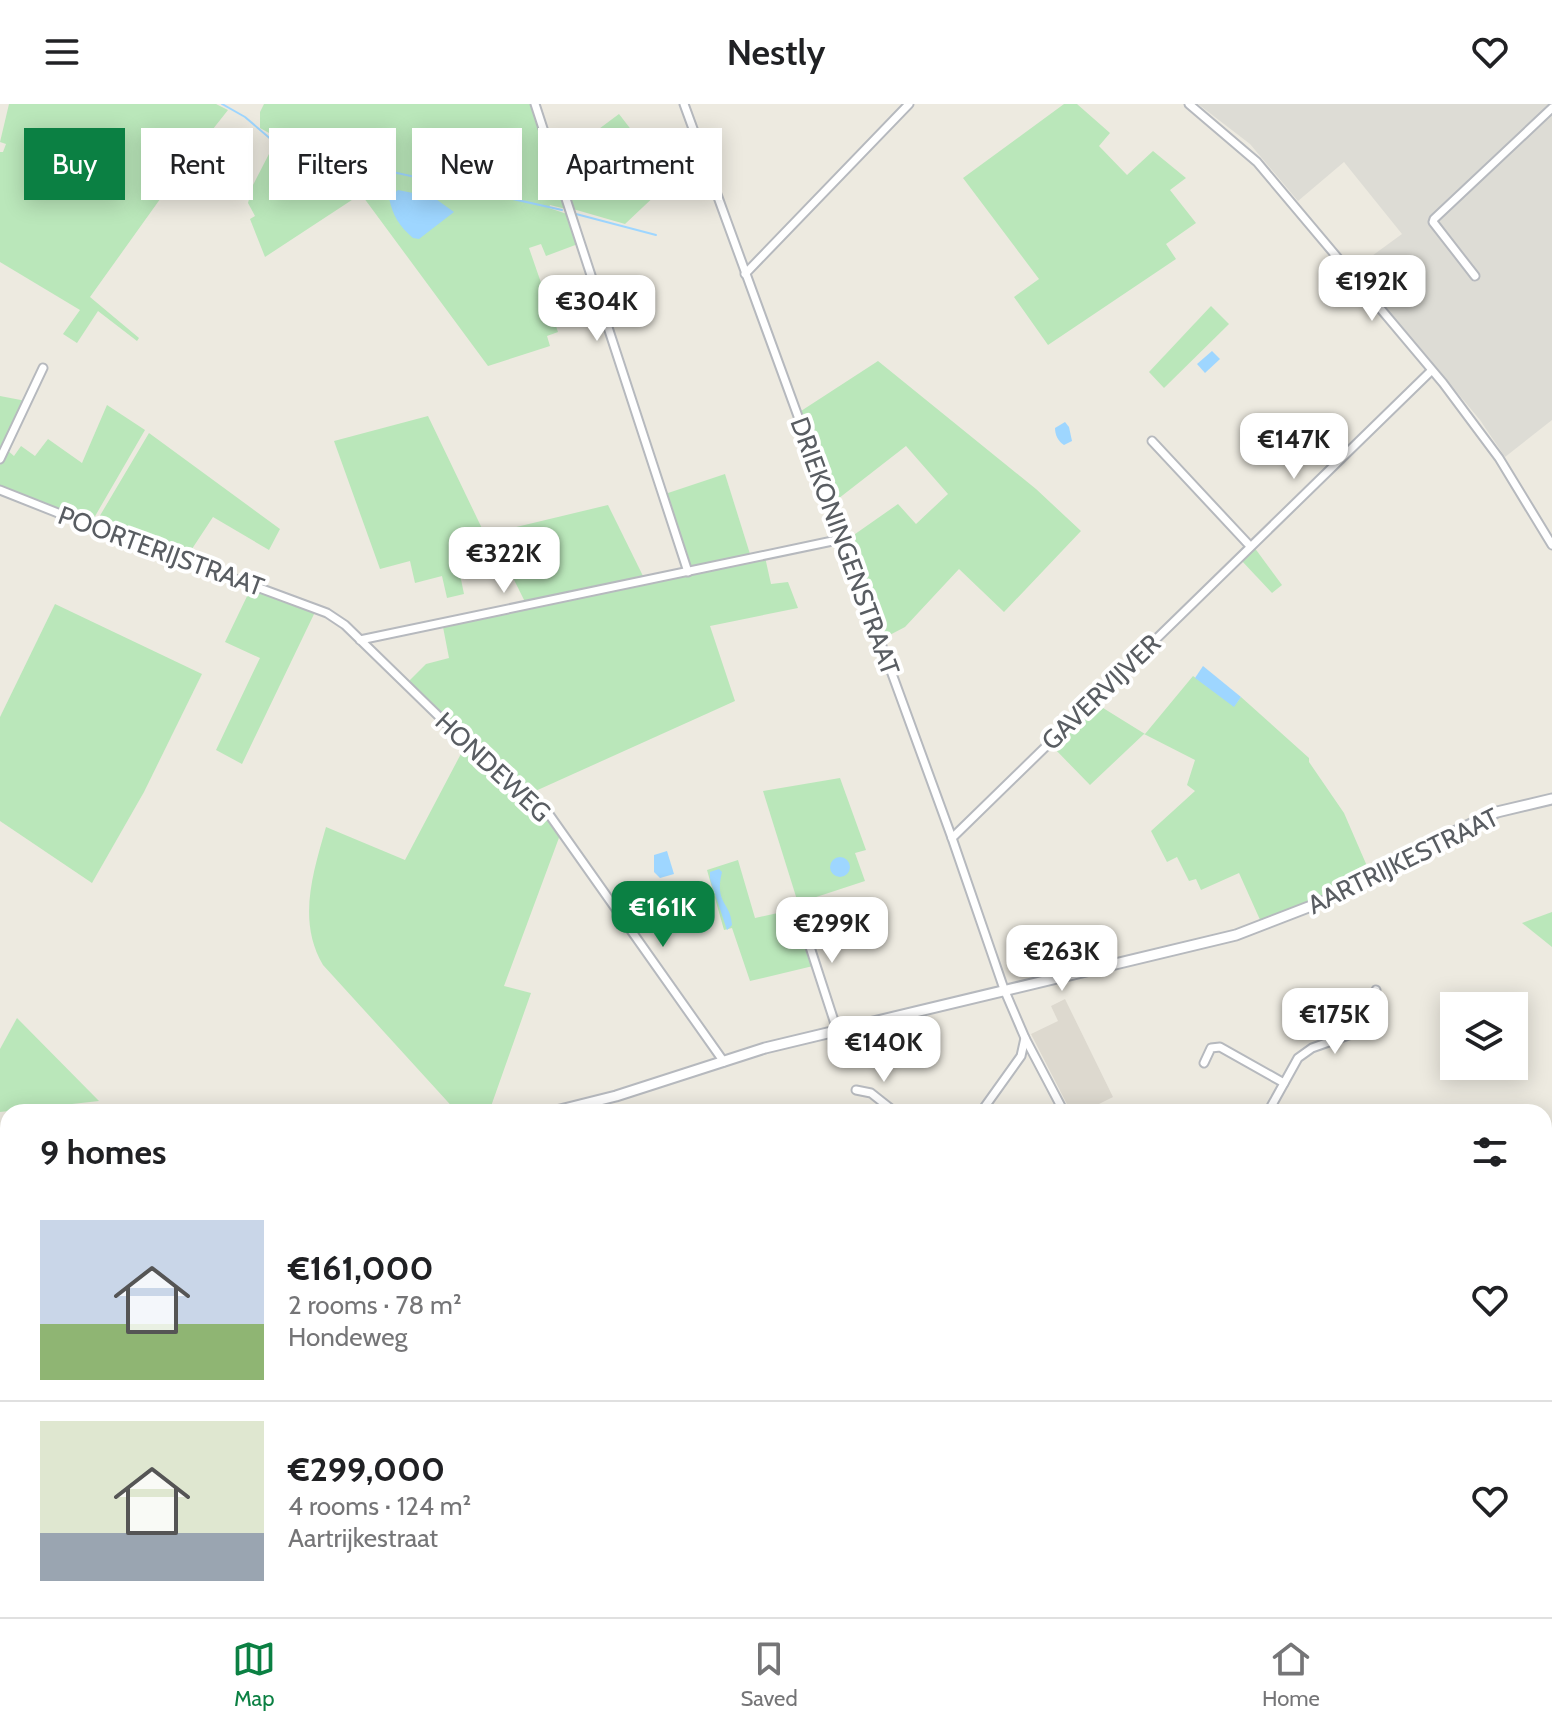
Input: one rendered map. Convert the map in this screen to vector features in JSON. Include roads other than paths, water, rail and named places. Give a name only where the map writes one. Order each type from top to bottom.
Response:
[{"type":"street","points":[[535,104],[688,572]]},
{"type":"street","name":"DRIEKONINGENSTRAAT","points":[[684,104],[952,838],[1004,989],[1025,1038],[1060,1104]]},
{"type":"street","points":[[745,274],[909,104]]},
{"type":"street","points":[[1189,104],[1257,162],[1471,418],[1552,545]]},
{"type":"street","points":[[1475,276],[1439,233],[1434,219],[1552,108]]},
{"type":"street","points":[[0,459],[43,368]]},
{"type":"street","name":"GAVERVIJVER","points":[[952,838],[1431,371]]},
{"type":"street","points":[[1152,441],[1250,546]]},
{"type":"street","name":"POORTERIJSTRAAT","points":[[0,490],[322,611]]},
{"type":"street","points":[[360,640],[842,539]]},
{"type":"street","name":"HONDEWEG","points":[[322,611],[345,625],[497,773],[546,810],[724,1062]]},
{"type":"street","name":"AARTRIJKESTRAAT","points":[[584,1104],[765,1048],[1236,935],[1350,891],[1454,832],[1497,812],[1552,799]]},
{"type":"street","points":[[798,910],[837,1030]]},
{"type":"street","points":[[1272,1104],[1298,1058],[1312,1048],[1357,1032],[1376,990]]},
{"type":"street","points":[[987,1104],[1021,1056],[1025,1038]]},
{"type":"street","points":[[1204,1063],[1211,1048],[1220,1047],[1284,1083]]},
{"type":"street","points":[[856,1090],[871,1093],[885,1104]]},
{"type":"water","points":[[396,192],[412,193],[412,200],[437,200],[454,212],[419,239],[413,238],[397,220],[391,204],[390,200],[396,200]]},
{"type":"water","points":[[1212,351],[1220,359],[1205,373],[1197,364]]},
{"type":"water","points":[[1065,422],[1072,441],[1064,445],[1057,438],[1055,428]]},
{"type":"water","points":[[1203,666],[1241,697],[1234,707],[1195,678]]},
{"type":"water","points":[[667,851],[674,874],[660,878],[654,872],[654,855]]},
{"type":"water","points":[[840,857],[847,860],[850,867],[847,874],[840,877],[833,874],[830,867],[833,860]]},
{"type":"water","points":[[719,869],[722,872],[721,897],[731,917],[732,925],[727,930],[710,879],[710,872]]},
{"type":"waterway","points":[[222,104],[245,117],[273,141],[299,151],[562,210]]},
{"type":"waterway","points":[[576,214],[656,235]]}]
